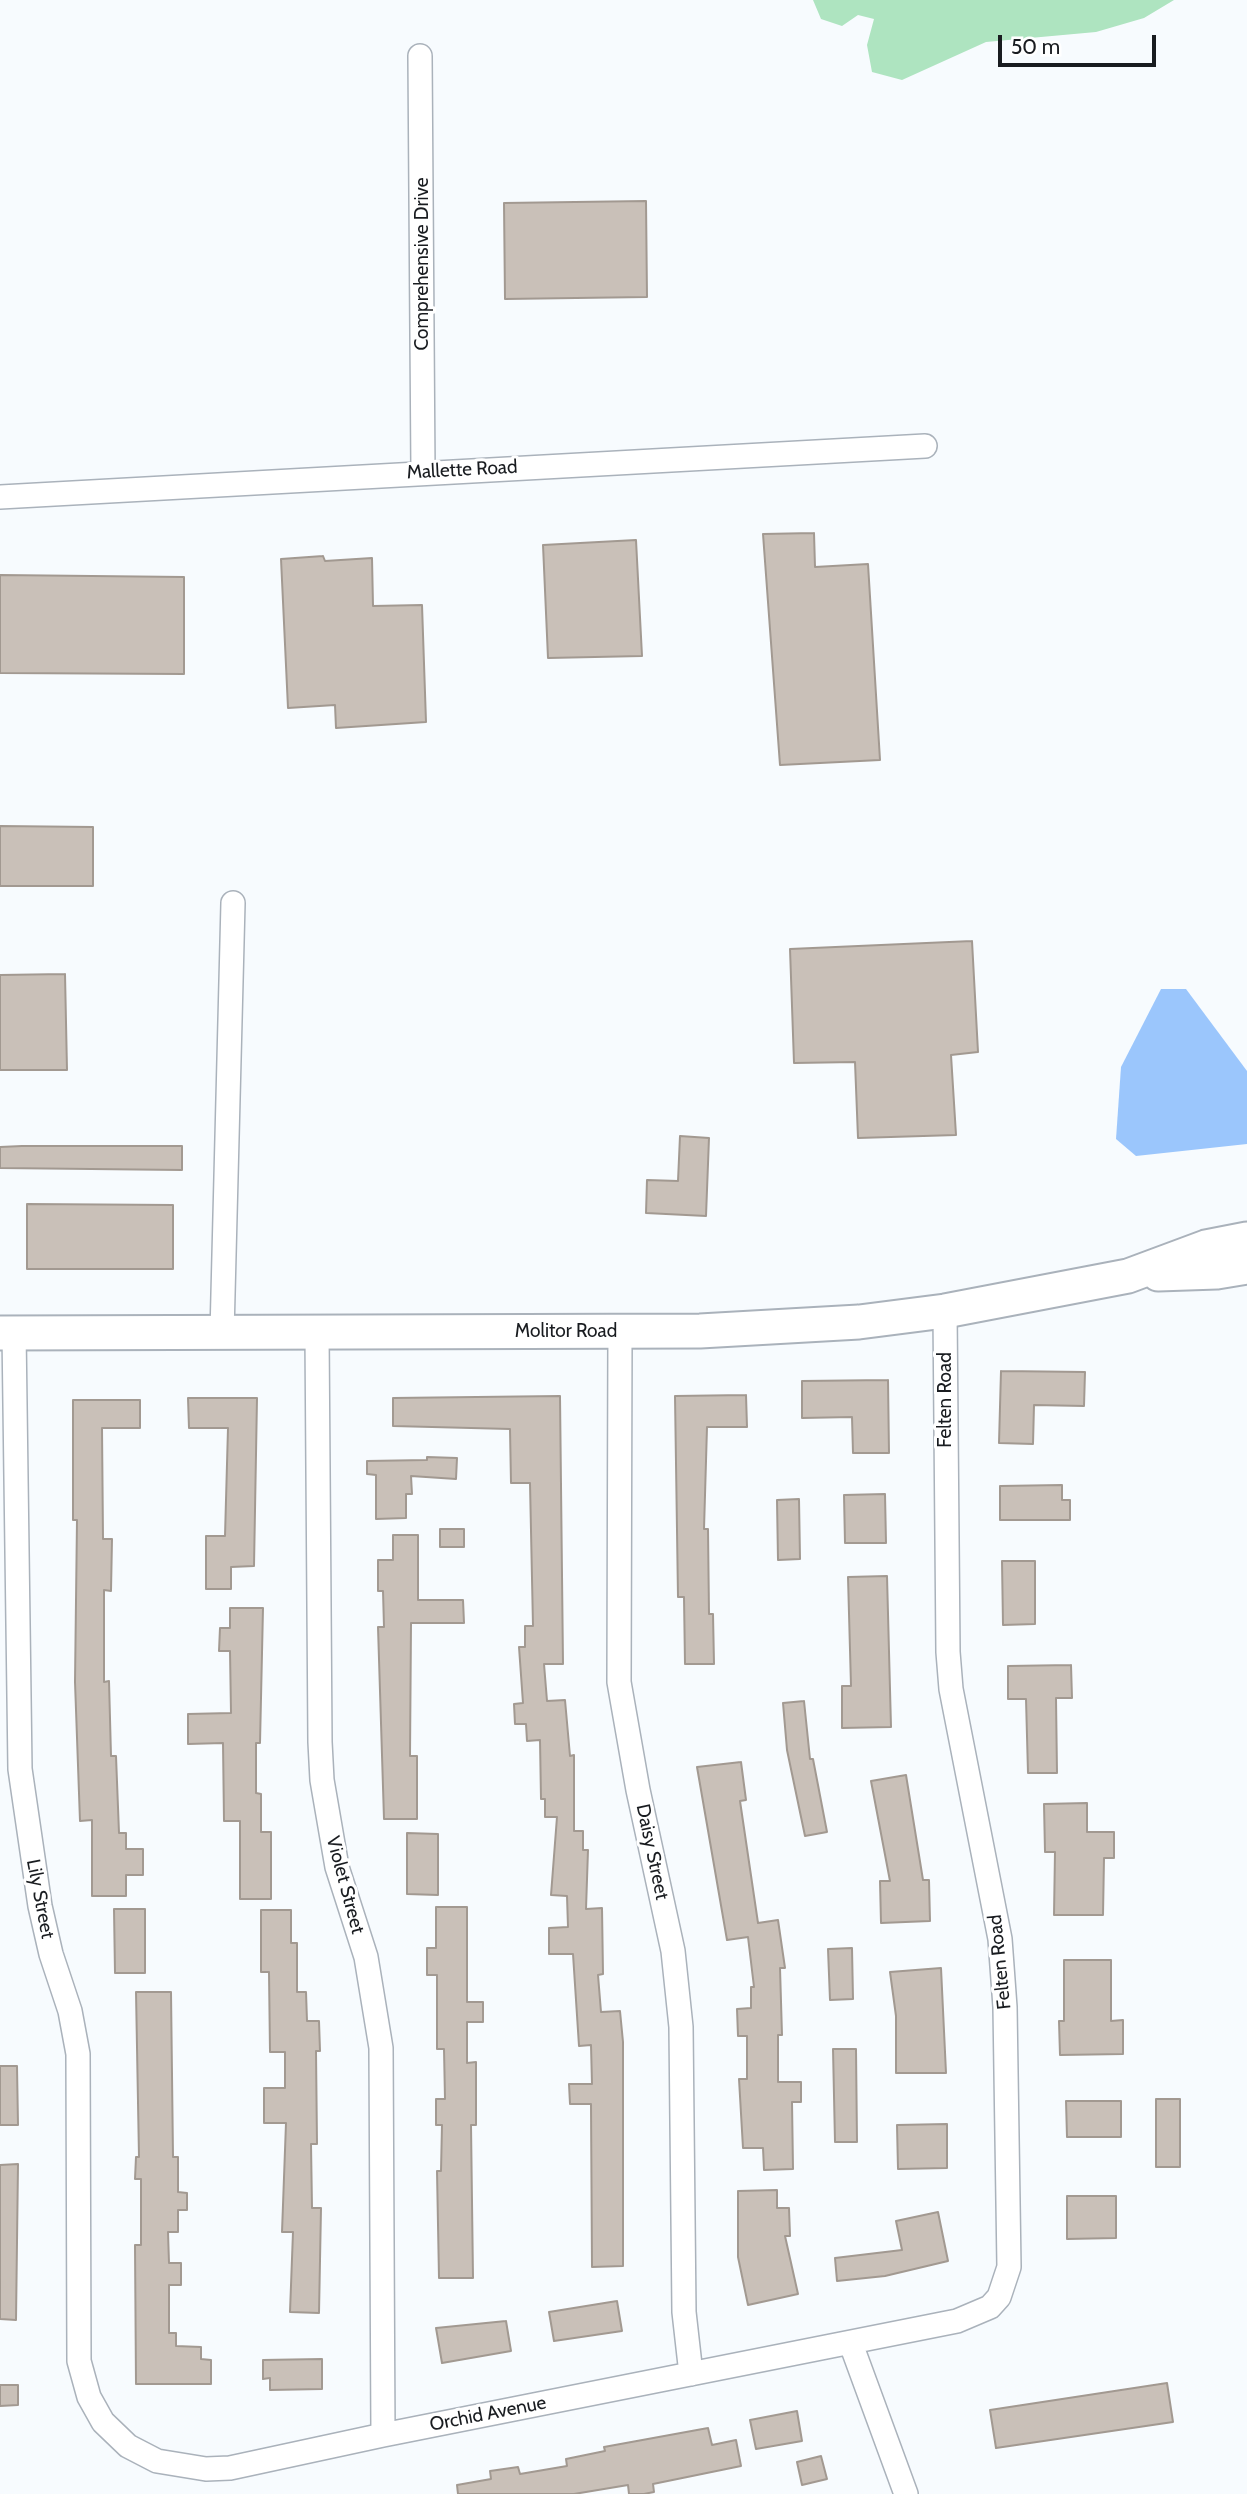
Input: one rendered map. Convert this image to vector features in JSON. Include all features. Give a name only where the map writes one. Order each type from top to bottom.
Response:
[{"type":"street","name":"Comprehensive Drive","points":[[420,56],[424,472]]},
{"type":"street","name":"Mallette Road","points":[[0,497],[925,446]]},
{"type":"street","points":[[222,1333],[233,904]]},
{"type":"street","points":[[1128,1276],[1206,1247],[1247,1239]]},
{"type":"street","points":[[1128,1276],[1217,1272],[1247,1267]]},
{"type":"street","name":"Molitor Road","points":[[7,1333],[620,1331],[780,1327],[945,1311],[1128,1276]]},
{"type":"street","name":"Felten Road","points":[[851,2344],[975,2315],[990,2307],[999,2297],[1009,2267],[1005,2007],[1000,1939],[951,1689],[948,1651],[945,1311]]},
{"type":"street","name":"Daisy Street","points":[[620,1331],[619,1682],[638,1790],[673,1951],[681,2027],[684,2312],[691,2374]]},
{"type":"street","name":"Lily Street","points":[[7,1333],[20,1769],[40,1906],[51,1954],[70,2011],[78,2054],[79,2361],[89,2397],[98,2414],[128,2446]]},
{"type":"street","name":"Violet Street","points":[[317,1333],[322,1780],[337,1867],[366,1957],[381,2048],[383,2435]]},
{"type":"street","points":[[851,2344],[906,2494]]},
{"type":"street","name":"Orchid Avenue","points":[[128,2446],[157,2461],[218,2469],[851,2344]]},
{"type":"green space","points":[[813,0],[1174,0],[1144,18],[1096,32],[986,42],[902,80],[872,72],[867,45],[874,19],[858,15],[842,26],[821,19]]},
{"type":"water","points":[[1161,989],[1186,989],[1247,1071],[1247,1144],[1136,1156],[1116,1139],[1121,1067]]},
{"type":"building","points":[[646,201],[647,297],[505,299],[504,203]]},
{"type":"building","points":[[814,533],[815,567],[868,564],[880,760],[780,765],[763,534]]},
{"type":"building","points":[[636,540],[642,656],[548,658],[543,545]]},
{"type":"building","points":[[323,556],[325,561],[372,558],[373,606],[422,605],[426,722],[336,728],[335,705],[288,708],[281,559]]},
{"type":"building","points":[[0,575],[184,577],[184,674],[0,673]]},
{"type":"building","points":[[0,826],[93,827],[93,886],[0,886]]},
{"type":"building","points":[[972,941],[978,1052],[951,1055],[956,1135],[858,1138],[855,1062],[794,1063],[790,949]]},
{"type":"building","points":[[65,974],[67,1070],[0,1070],[0,975]]},
{"type":"building","points":[[680,1136],[709,1138],[706,1216],[646,1213],[647,1180],[678,1181]]},
{"type":"building","points":[[182,1146],[182,1170],[0,1168],[0,1147]]},
{"type":"building","points":[[27,1204],[173,1205],[173,1269],[27,1269]]},
{"type":"building","points":[[1001,1371],[1085,1372],[1084,1406],[1034,1405],[1033,1444],[999,1443]]},
{"type":"building","points":[[888,1380],[889,1453],[853,1453],[852,1417],[802,1418],[802,1381]]},
{"type":"building","points":[[746,1395],[747,1427],[707,1427],[704,1529],[708,1529],[709,1614],[713,1614],[714,1664],[685,1664],[684,1597],[678,1597],[675,1396]]},
{"type":"building","points":[[560,1396],[563,1664],[544,1664],[547,1701],[565,1700],[570,1756],[574,1755],[574,1831],[583,1831],[583,1850],[588,1850],[586,1909],[602,1908],[603,1974],[598,1975],[601,2012],[620,2011],[623,2042],[623,2266],[592,2267],[591,2104],[570,2104],[569,2084],[592,2084],[591,2045],[579,2046],[573,1954],[549,1954],[549,1928],[568,1927],[567,1896],[551,1895],[557,1817],[545,1817],[545,1799],[541,1799],[540,1740],[527,1741],[526,1724],[515,1724],[514,1704],[523,1703],[519,1647],[525,1647],[525,1626],[533,1626],[530,1483],[511,1483],[510,1429],[393,1426],[393,1398]]},
{"type":"building","points":[[188,1398],[257,1398],[254,1566],[231,1567],[231,1589],[206,1589],[206,1536],[225,1536],[228,1428],[189,1428]]},
{"type":"building","points":[[73,1400],[140,1400],[140,1428],[102,1428],[103,1539],[112,1539],[111,1591],[104,1590],[104,1682],[109,1681],[111,1756],[116,1756],[119,1833],[126,1833],[126,1849],[143,1849],[143,1875],[126,1875],[126,1896],[92,1896],[92,1820],[80,1821],[75,1682],[77,1520],[73,1520]]},
{"type":"building","points":[[427,1457],[457,1458],[456,1479],[411,1476],[412,1494],[406,1494],[406,1518],[376,1519],[376,1475],[367,1474],[367,1461],[427,1460]]},
{"type":"building","points":[[1062,1485],[1062,1500],[1070,1500],[1070,1520],[1000,1520],[1000,1486]]},
{"type":"building","points":[[885,1494],[886,1543],[845,1543],[844,1495]]},
{"type":"building","points":[[799,1499],[800,1559],[778,1560],[777,1500]]},
{"type":"building","points":[[440,1529],[464,1529],[464,1547],[440,1547]]},
{"type":"building","points":[[393,1535],[418,1535],[418,1600],[463,1600],[464,1623],[411,1623],[410,1756],[417,1756],[417,1819],[384,1819],[378,1627],[384,1627],[383,1591],[378,1591],[378,1560],[393,1560]]},
{"type":"building","points":[[1002,1561],[1035,1561],[1035,1624],[1003,1625]]},
{"type":"building","points":[[887,1576],[891,1727],[842,1728],[842,1686],[851,1686],[848,1577]]},
{"type":"building","points":[[230,1608],[263,1608],[260,1743],[256,1743],[256,1793],[261,1794],[261,1832],[271,1832],[271,1899],[240,1899],[240,1821],[224,1821],[223,1743],[188,1744],[188,1714],[231,1713],[230,1651],[219,1651],[220,1628],[230,1628]]},
{"type":"building","points":[[1071,1665],[1072,1698],[1056,1698],[1057,1773],[1028,1773],[1026,1699],[1008,1699],[1008,1666]]},
{"type":"building","points":[[804,1701],[810,1759],[813,1759],[827,1832],[805,1836],[787,1750],[783,1703]]},
{"type":"building","points":[[741,1762],[746,1800],[740,1801],[758,1923],[778,1920],[785,1968],[780,1968],[782,2035],[778,2035],[778,2082],[801,2082],[801,2102],[792,2102],[793,2169],[764,2170],[763,2148],[743,2148],[739,2079],[747,2079],[747,2036],[738,2036],[737,2009],[751,2008],[751,1987],[754,1987],[748,1937],[727,1940],[697,1767]]},
{"type":"building","points":[[906,1775],[923,1880],[929,1880],[930,1921],[881,1923],[880,1881],[890,1881],[871,1781]]},
{"type":"building","points":[[1087,1803],[1087,1832],[1114,1832],[1114,1858],[1104,1858],[1103,1915],[1054,1915],[1055,1852],[1045,1852],[1044,1804]]},
{"type":"building","points":[[407,1833],[438,1834],[438,1895],[407,1894]]},
{"type":"building","points":[[436,1907],[467,1907],[467,2002],[483,2002],[483,2022],[467,2022],[467,2063],[476,2062],[476,2125],[471,2125],[473,2278],[439,2278],[437,2171],[441,2171],[442,2125],[436,2125],[436,2099],[445,2099],[444,2049],[437,2049],[437,1975],[427,1975],[427,1948],[436,1948]]},
{"type":"building","points":[[114,1909],[145,1909],[145,1973],[115,1973]]},
{"type":"building","points":[[261,1910],[291,1910],[291,1943],[297,1943],[297,1992],[306,1992],[307,2021],[319,2021],[320,2051],[316,2051],[317,2144],[311,2144],[312,2208],[321,2208],[319,2313],[290,2312],[293,2232],[282,2232],[286,2123],[264,2123],[264,2088],[285,2088],[285,2052],[270,2052],[269,1972],[261,1972]]},
{"type":"building","points":[[852,1948],[853,1999],[830,2000],[828,1949]]},
{"type":"building","points":[[1064,1960],[1111,1960],[1111,2021],[1123,2020],[1123,2054],[1060,2055],[1059,2021],[1064,2021]]},
{"type":"building","points":[[941,1968],[946,2073],[896,2073],[896,2016],[890,1972]]},
{"type":"building","points":[[136,1992],[171,1992],[173,2157],[178,2157],[178,2192],[187,2193],[187,2210],[178,2210],[178,2232],[168,2232],[169,2263],[181,2263],[181,2285],[169,2285],[169,2333],[176,2333],[176,2346],[201,2347],[201,2359],[211,2360],[211,2384],[136,2384],[135,2245],[141,2245],[141,2179],[135,2179],[136,2157],[139,2157]]},
{"type":"building","points":[[833,2049],[856,2049],[857,2142],[835,2142]]},
{"type":"building","points":[[0,2066],[17,2066],[18,2125],[0,2125]]},
{"type":"building","points":[[1156,2099],[1180,2099],[1180,2167],[1156,2167]]},
{"type":"building","points":[[1066,2101],[1121,2101],[1121,2137],[1067,2137]]},
{"type":"building","points":[[947,2124],[947,2168],[898,2169],[897,2125]]},
{"type":"building","points":[[18,2164],[16,2320],[0,2319],[0,2165]]},
{"type":"building","points":[[777,2190],[777,2208],[789,2208],[790,2236],[785,2236],[798,2294],[748,2305],[738,2257],[738,2191]]},
{"type":"building","points":[[1067,2196],[1116,2196],[1116,2238],[1067,2239]]},
{"type":"building","points":[[938,2212],[948,2261],[885,2276],[837,2281],[835,2258],[902,2250],[896,2221]]},
{"type":"building","points":[[617,2301],[622,2331],[554,2341],[549,2312]]},
{"type":"building","points":[[506,2321],[511,2351],[442,2363],[436,2328]]},
{"type":"building","points":[[322,2359],[322,2389],[270,2390],[270,2378],[263,2379],[263,2360]]},
{"type":"building","points":[[1167,2383],[1173,2422],[996,2448],[990,2410]]},
{"type":"building","points":[[0,2385],[18,2385],[18,2405],[0,2406]]},
{"type":"building","points":[[797,2411],[802,2441],[756,2449],[750,2420]]},
{"type":"building","points":[[708,2428],[712,2445],[736,2440],[741,2466],[653,2484],[654,2492],[644,2494],[629,2494],[628,2485],[574,2494],[458,2494],[457,2485],[491,2479],[490,2471],[518,2467],[520,2474],[567,2466],[566,2459],[605,2451],[604,2447]]},
{"type":"building","points":[[821,2456],[827,2479],[802,2485],[797,2462]]}]
